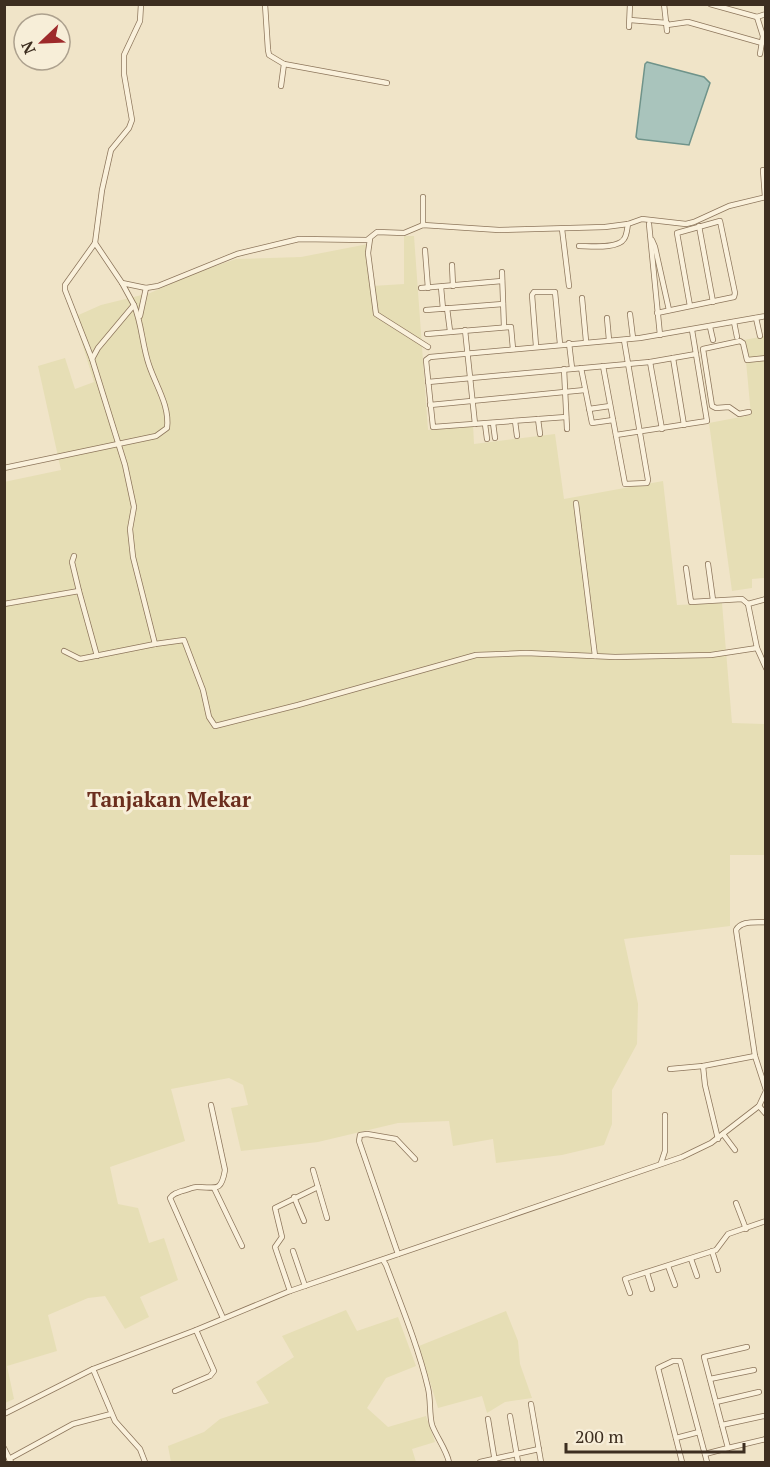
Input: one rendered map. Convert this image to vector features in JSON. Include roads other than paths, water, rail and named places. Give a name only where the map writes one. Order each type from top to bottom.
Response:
[{"type":"street","points":[[141,4],[140,21],[124,55],[124,74],[132,120],[129,128],[111,150],[102,190],[95,243],[65,285],[65,290],[92,359],[125,465],[134,507],[130,529],[133,557],[155,644]]},
{"type":"street","points":[[265,4],[269,55],[284,64],[387,83]]},
{"type":"street","points":[[629,27],[630,4]]},
{"type":"street","points":[[664,4],[667,26]]},
{"type":"street","points":[[710,4],[758,17]]},
{"type":"street","points":[[758,17],[765,12]]},
{"type":"street","points":[[758,17],[763,36],[760,54]]},
{"type":"street","points":[[630,20],[667,26],[688,22],[762,43]]},
{"type":"street","points":[[281,86],[284,64]]},
{"type":"street","points":[[428,347],[376,314],[368,253],[370,239],[378,232],[404,232],[423,225],[499,230],[562,229],[628,224],[642,219],[686,224],[729,206],[765,197],[763,170]]},
{"type":"street","points":[[423,197],[423,225]]},
{"type":"street","points":[[657,313],[734,297],[722,223],[718,221],[677,233],[690,306]]},
{"type":"street","points":[[579,246],[605,246],[621,242],[625,239],[628,224]]},
{"type":"street","points":[[649,224],[660,335]]},
{"type":"street","points":[[699,226],[713,302]]},
{"type":"street","points":[[562,229],[569,286]]},
{"type":"street","points":[[650,237],[655,247],[669,310]]},
{"type":"street","points":[[123,283],[146,288],[158,286],[237,254],[299,239],[370,239]]},
{"type":"street","points":[[4,468],[156,436],[167,428],[163,400],[149,364],[134,305],[123,283],[95,243]]},
{"type":"street","points":[[425,250],[428,288]]},
{"type":"street","points":[[452,265],[453,285]]},
{"type":"street","points":[[502,272],[504,327]]},
{"type":"street","points":[[421,288],[502,281]]},
{"type":"street","points":[[441,287],[450,331]]},
{"type":"street","points":[[139,319],[146,288]]},
{"type":"street","points":[[536,346],[532,296],[534,292],[555,292],[560,344]]},
{"type":"street","points":[[582,298],[586,341]]},
{"type":"street","points":[[426,310],[503,304]]},
{"type":"street","points":[[92,359],[98,348],[134,305]]},
{"type":"street","points":[[630,314],[633,338]]},
{"type":"street","points":[[566,417],[433,427],[426,360],[428,357],[536,346],[624,340],[765,316]]},
{"type":"street","points":[[608,318],[609,340]]},
{"type":"street","points":[[756,318],[760,336]]},
{"type":"street","points":[[734,322],[737,338]]},
{"type":"street","points":[[427,334],[511,327],[513,349]]},
{"type":"street","points":[[710,327],[713,340]]},
{"type":"street","points":[[465,330],[475,424]]},
{"type":"street","points":[[616,435],[706,421],[692,330]]},
{"type":"street","points":[[603,366],[626,486],[648,482],[624,340]]},
{"type":"street","points":[[749,412],[739,414],[729,407],[712,406],[703,349],[740,341],[743,343],[747,360],[765,358]]},
{"type":"street","points":[[569,343],[572,368]]},
{"type":"street","points":[[428,382],[650,362],[696,354]]},
{"type":"street","points":[[673,358],[684,425]]},
{"type":"street","points":[[650,362],[662,429]]},
{"type":"street","points":[[581,368],[592,423],[613,420]]},
{"type":"street","points":[[564,369],[567,429]]},
{"type":"street","points":[[430,405],[585,390]]},
{"type":"street","points":[[589,409],[610,406]]},
{"type":"street","points":[[538,419],[540,434]]},
{"type":"street","points":[[515,421],[517,436]]},
{"type":"street","points":[[493,423],[495,438]]},
{"type":"street","points":[[485,424],[487,439]]},
{"type":"street","points":[[576,503],[595,656]]},
{"type":"street","points":[[74,556],[72,562],[98,656]]},
{"type":"street","points":[[708,564],[713,600]]},
{"type":"street","points":[[686,568],[690,602],[742,599],[748,604],[757,648],[765,668]]},
{"type":"street","points":[[4,604],[80,591]]},
{"type":"street","points":[[748,604],[765,599]]},
{"type":"street","points":[[64,651],[80,659],[179,639],[185,641],[203,690],[209,717],[215,726],[476,655],[723,654],[757,648]]},
{"type":"street","points":[[4,1414],[93,1369],[290,1291],[567,1197],[682,1156],[718,1139],[759,1107],[765,1090],[755,1056],[736,930],[739,926],[749,922],[765,922]]},
{"type":"street","points":[[669,1069],[703,1066],[755,1056]]},
{"type":"street","points":[[703,1066],[705,1085],[718,1139]]},
{"type":"street","points":[[211,1105],[225,1170],[223,1180],[219,1187],[210,1190],[196,1187],[173,1194],[170,1198],[223,1318]]},
{"type":"street","points":[[759,1107],[765,1114]]},
{"type":"street","points":[[661,1163],[665,1151],[665,1115]]},
{"type":"street","points":[[398,1254],[359,1142],[360,1134],[396,1139],[415,1159]]},
{"type":"street","points":[[723,1134],[735,1150]]},
{"type":"street","points":[[313,1170],[327,1218]]},
{"type":"street","points":[[290,1291],[275,1247],[282,1237],[275,1208],[318,1187]]},
{"type":"street","points":[[214,1188],[242,1246]]},
{"type":"street","points":[[294,1197],[304,1221]]},
{"type":"street","points":[[736,1203],[746,1228]]},
{"type":"street","points":[[630,1293],[625,1279],[716,1250],[728,1234],[765,1221]]},
{"type":"street","points":[[293,1251],[305,1286]]},
{"type":"street","points":[[712,1251],[718,1270]]},
{"type":"street","points":[[691,1259],[697,1276]]},
{"type":"street","points":[[382,1260],[390,1275],[417,1351],[427,1386],[430,1414],[435,1431],[447,1452],[449,1462]]},
{"type":"street","points":[[668,1266],[675,1284]]},
{"type":"street","points":[[646,1273],[652,1289]]},
{"type":"street","points":[[176,1390],[210,1376],[214,1371],[196,1330]]},
{"type":"street","points":[[728,1448],[704,1357],[747,1347]]},
{"type":"street","points":[[682,1462],[658,1368],[673,1361],[680,1361],[707,1462]]},
{"type":"street","points":[[93,1369],[111,1414],[118,1426],[140,1449],[145,1462]]},
{"type":"street","points":[[710,1379],[754,1370]]},
{"type":"street","points":[[716,1402],[759,1392]]},
{"type":"street","points":[[531,1404],[542,1462]]},
{"type":"street","points":[[4,1448],[10,1461],[72,1424],[111,1414]]},
{"type":"street","points":[[510,1416],[518,1462]]},
{"type":"street","points":[[722,1425],[764,1416]]},
{"type":"street","points":[[488,1419],[495,1461]]},
{"type":"street","points":[[676,1438],[699,1432]]},
{"type":"street","points":[[705,1454],[765,1439]]},
{"type":"street","points":[[480,1462],[495,1461],[539,1449]]},
{"type":"water","points":[[647,62],[704,77],[710,83],[689,145],[636,137]]},
{"type":"district","name":"Tanjakan Mekar","points":[[169,799]]}]
